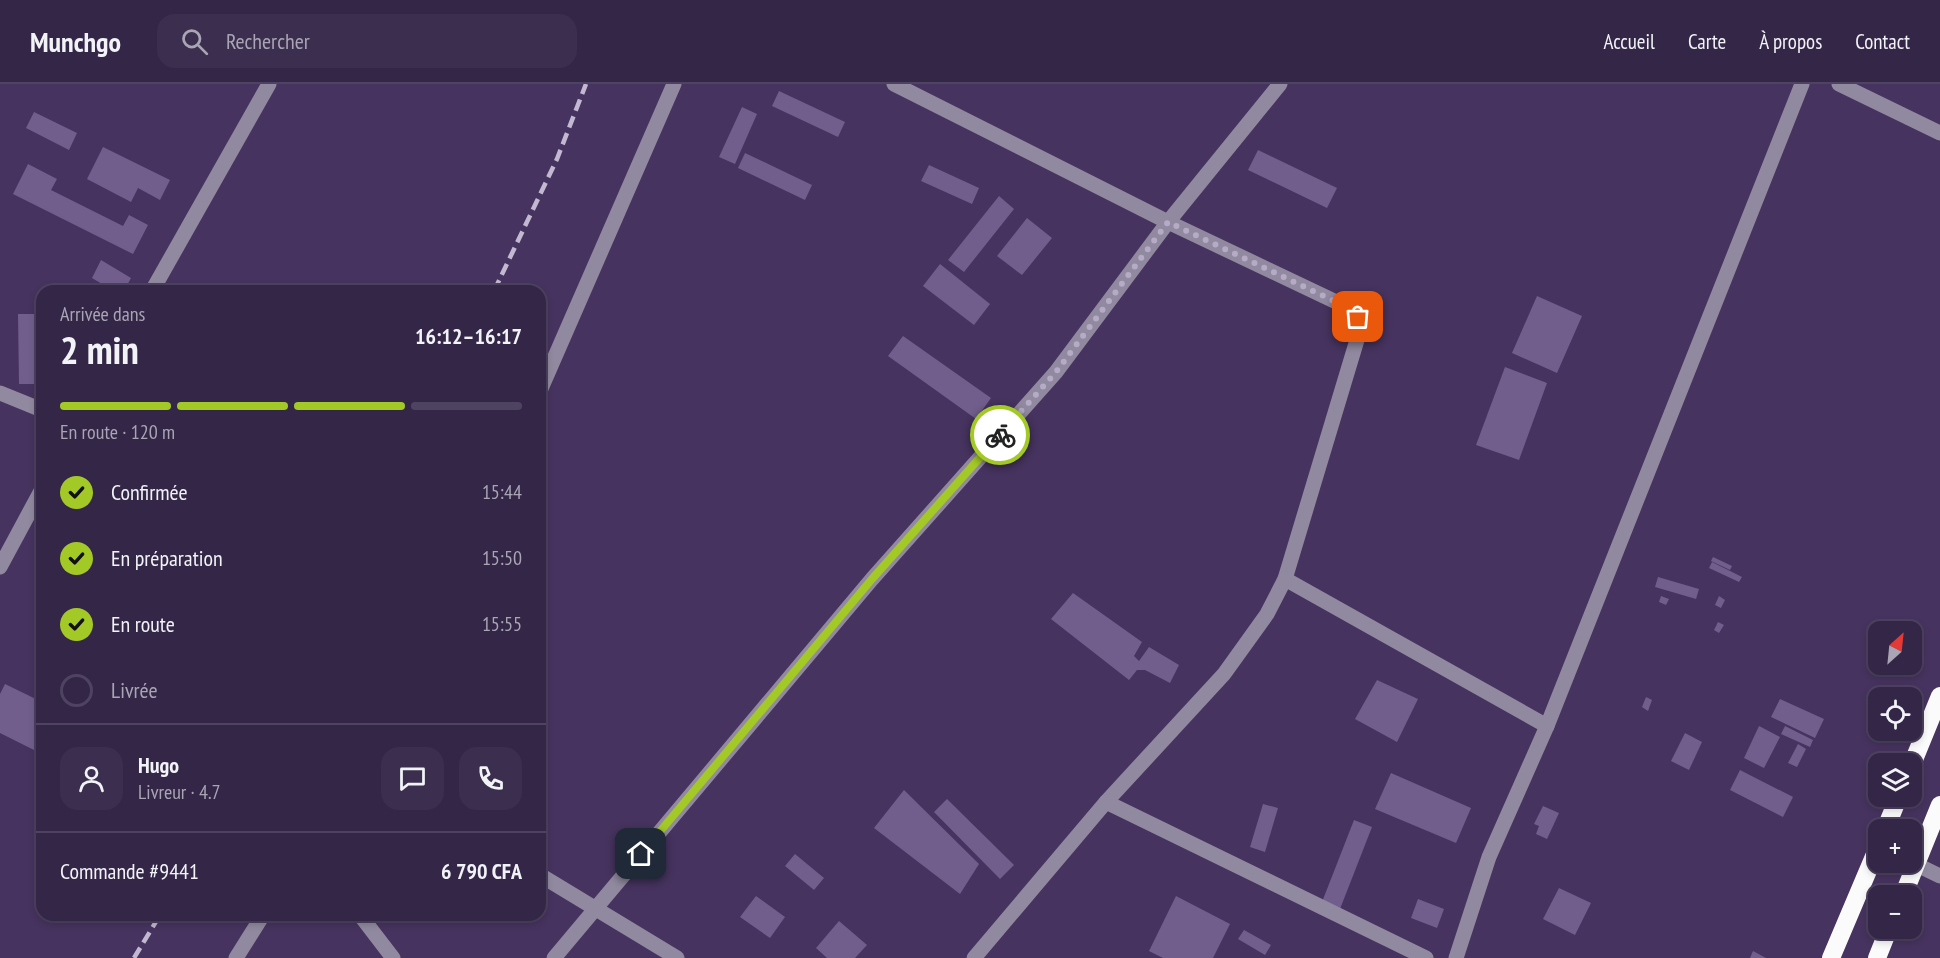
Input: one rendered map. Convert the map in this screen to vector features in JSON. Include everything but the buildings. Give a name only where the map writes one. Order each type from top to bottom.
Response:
[{"type":"highway","points":[[1917,753],[1940,696]]},
{"type":"highway","points":[[1922,845],[1940,805]]},
{"type":"highway","points":[[1831,958],[1868,871]]},
{"type":"highway","points":[[1877,958],[1885,939]]},
{"type":"street","points":[[155,285],[269,84]]},
{"type":"street","points":[[546,378],[674,84]]},
{"type":"street","points":[[894,84],[1168,222],[1351,309],[1358,317],[1360,330],[1285,579],[1267,614],[1224,674],[1106,802],[974,958]]},
{"type":"street","points":[[554,958],[872,579],[1056,372],[1168,222],[1280,84]]},
{"type":"street","points":[[1456,958],[1489,857],[1547,726],[1802,84]]},
{"type":"street","points":[[1839,84],[1940,133]]},
{"type":"street","points":[[0,393],[36,408]]},
{"type":"street","points":[[0,567],[36,500]]},
{"type":"street","points":[[1285,579],[1547,726]]},
{"type":"street","points":[[1106,802],[1426,958]]},
{"type":"street","points":[[1922,867],[1940,876]]},
{"type":"street","points":[[546,879],[677,958]]},
{"type":"street","points":[[236,958],[259,921]]},
{"type":"street","points":[[365,921],[393,958]]},
{"type":"railway","points":[[497,285],[557,159],[586,84]]},
{"type":"railway","points":[[134,958],[156,921]]},
{"type":"way so far","points":[[1000,435],[1056,372],[1168,222],[1351,309],[1358,317]]},
{"type":"route","points":[[641,854],[872,579],[1000,435]]}]
